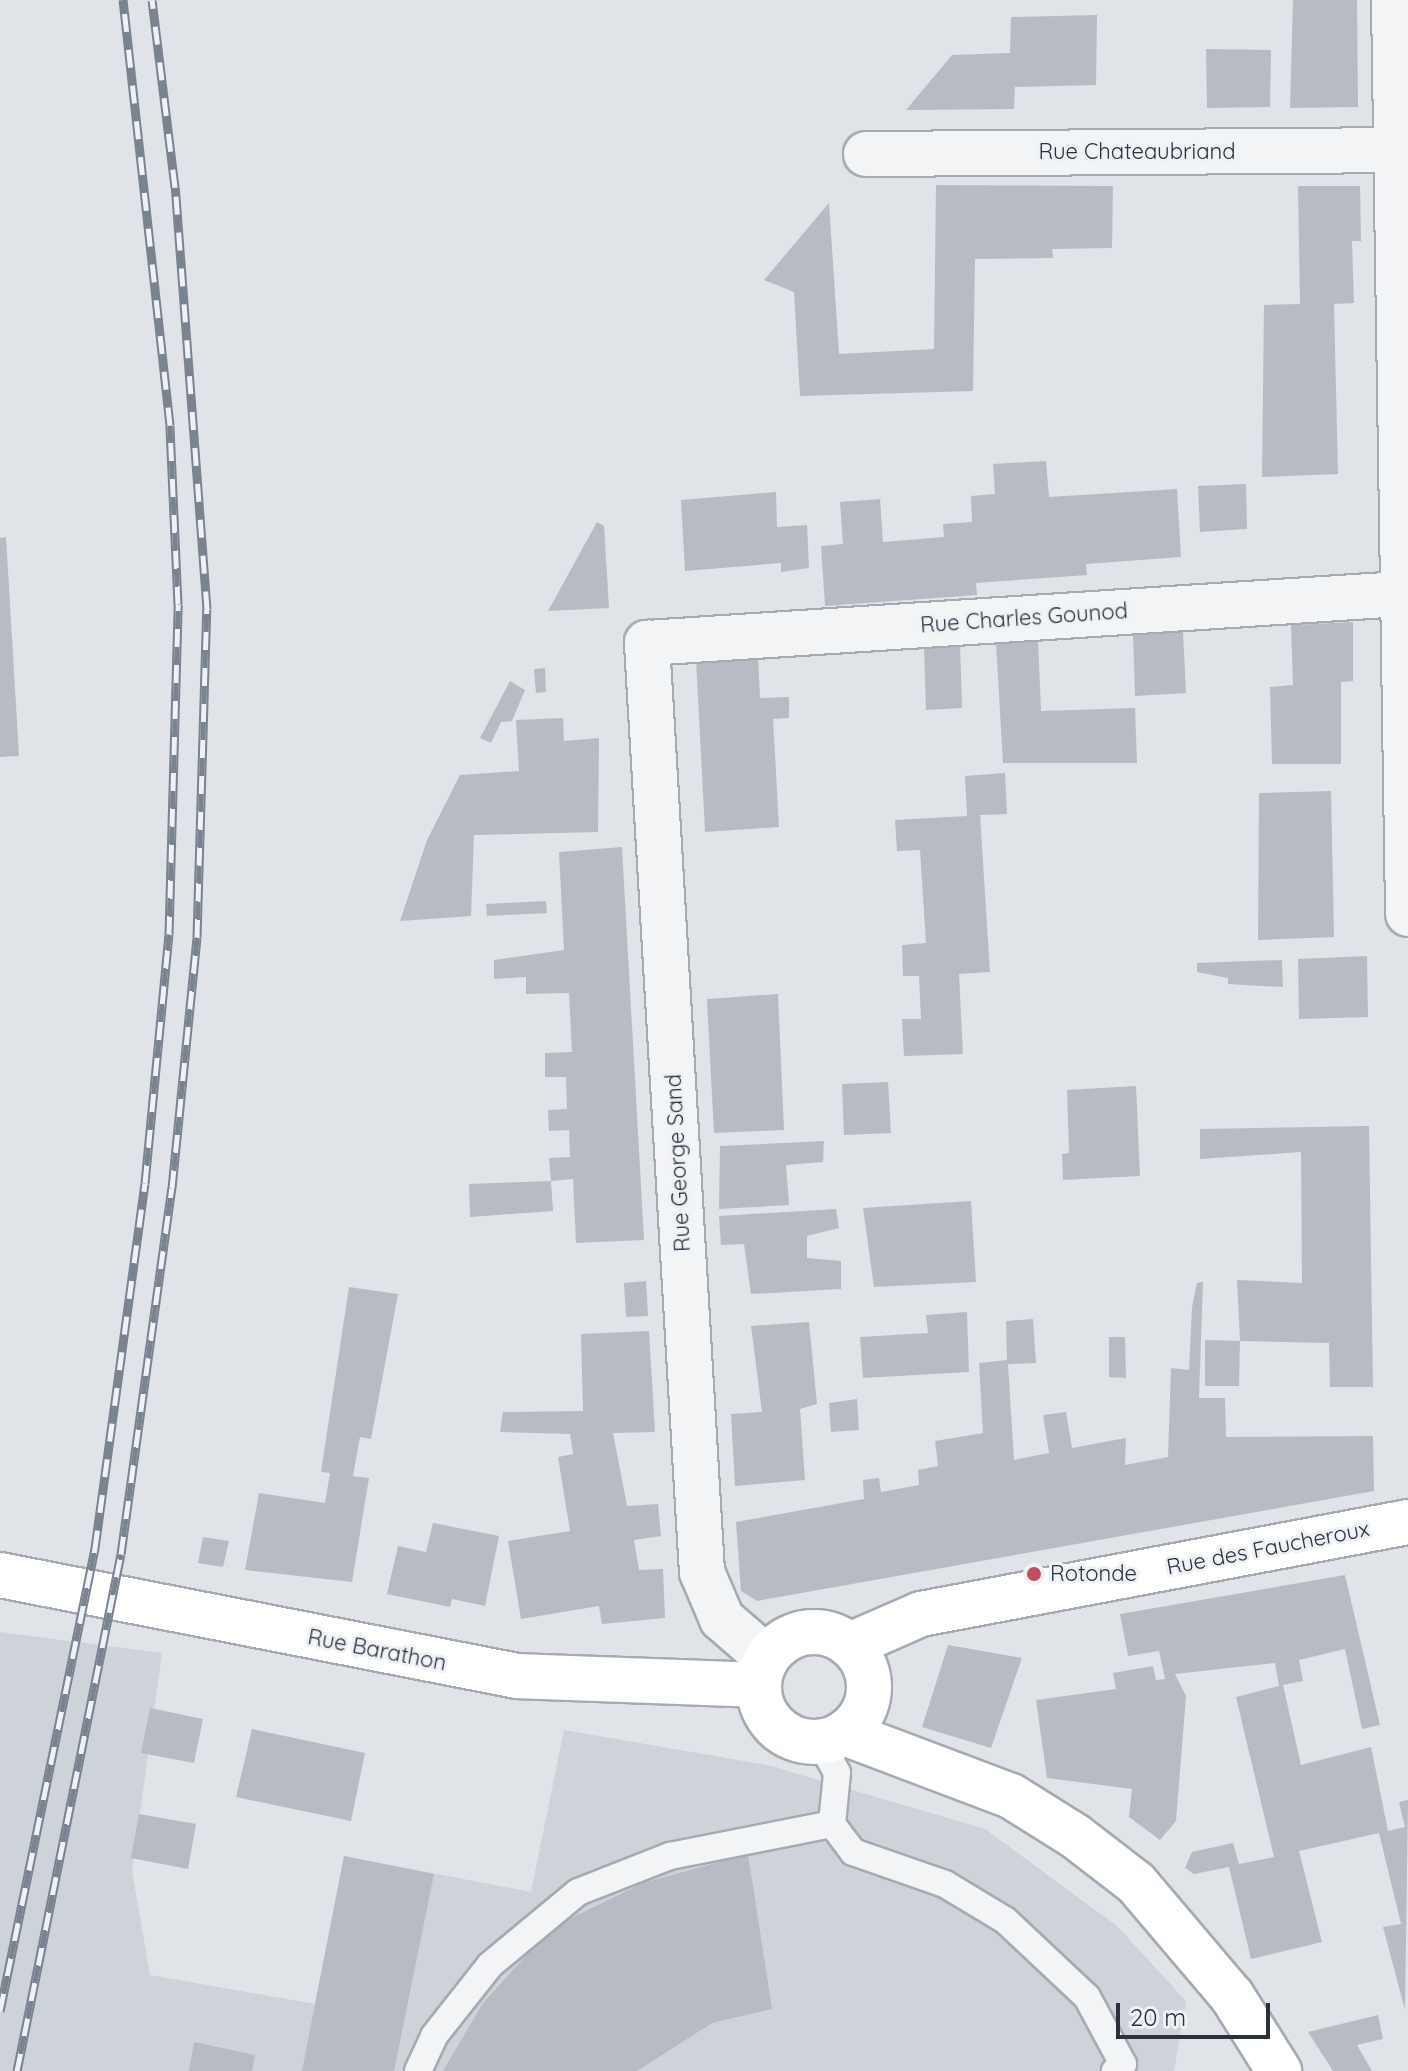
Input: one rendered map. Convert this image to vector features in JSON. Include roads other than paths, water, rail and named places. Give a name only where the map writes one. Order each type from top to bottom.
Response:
[{"type":"main road","name":"Rue des Faucheroux","points":[[850,1645],[921,1614],[1408,1522]]},
{"type":"main road","name":"Rue Barathon","points":[[0,1575],[517,1676],[763,1672]]},
{"type":"main road","points":[[832,1737],[856,1722],[869,1691],[868,1674],[850,1645],[824,1634],[796,1635],[763,1672],[761,1704],[777,1727],[832,1737],[1011,1796],[1087,1845],[1136,1883],[1213,1974],[1279,2071]]},
{"type":"street","points":[[1394,0],[1402,150],[1401,594],[1408,914]]},
{"type":"street","name":"Rue Chateaubriand","points":[[866,154],[1402,150]]},
{"type":"street","name":"Rue Charles Gounod","points":[[647,643],[1401,594]]},
{"type":"street","name":"Rue George Sand","points":[[647,643],[702,1572],[722,1619],[763,1672]]},
{"type":"lane","points":[[832,1737],[837,1773],[832,1824],[853,1852],[945,1884],[1005,1920],[1087,1997],[1123,2064],[1115,2071]]},
{"type":"lane","points":[[418,2071],[434,2036],[490,1965],[578,1892],[670,1856],[832,1824]]},
{"type":"railway","points":[[0,2011],[95,1548],[145,1183],[169,934],[178,604],[170,425],[123,0]]},
{"type":"railway","points":[[17,2071],[121,1554],[172,1188],[197,937],[207,609],[175,187],[152,0]]},
{"type":"place","name":"Rotonde","points":[[1034,1574]]}]
